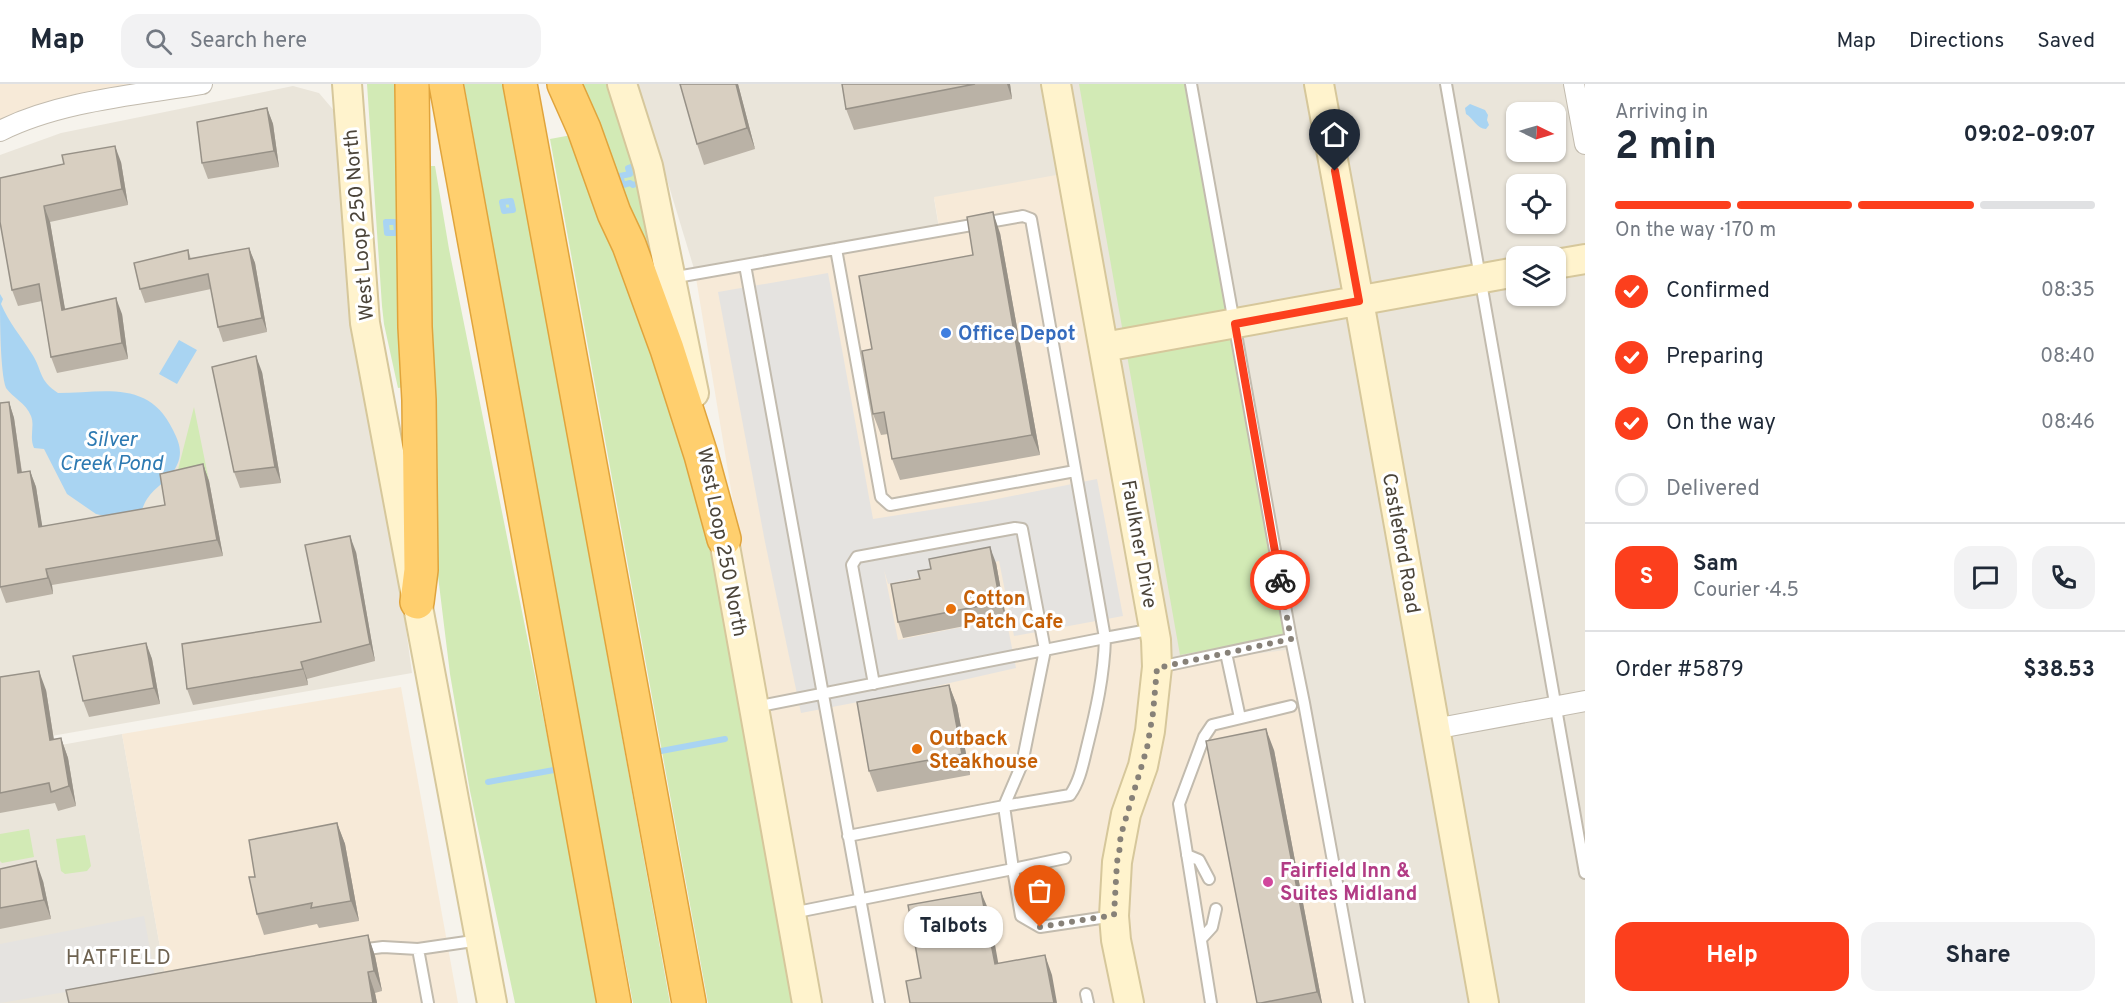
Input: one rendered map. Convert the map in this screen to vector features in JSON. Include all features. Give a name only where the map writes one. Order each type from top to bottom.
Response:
[{"type":"highway","points":[[412,84],[415,327],[419,400],[420,570],[417,602]]},
{"type":"highway","points":[[446,84],[614,1003]]},
{"type":"highway","points":[[520,84],[688,1003]]},
{"type":"highway","points":[[564,84],[584,129],[614,213],[629,245],[668,349],[724,539]]},
{"type":"street","points":[[0,131],[46,114],[131,90],[202,84]]},
{"type":"street","name":"West Loop 250 North","points":[[347,84],[365,323],[492,1003]]},
{"type":"street","name":"West Loop 250 North","points":[[622,84],[648,166],[724,539],[807,1003]]},
{"type":"street","name":"Faulkner Drive","points":[[1056,84],[1154,629],[1157,668],[1153,713],[1147,748],[1120,838],[1117,862],[1114,915],[1117,947],[1129,1003]]},
{"type":"street","name":"Castleford Road","points":[[1319,84],[1484,1003]]},
{"type":"street","points":[[1574,84],[1585,144]]},
{"type":"street","points":[[1566,262],[1585,259]]},
{"type":"street","points":[[1104,347],[1506,274]]},
{"type":"street","points":[[1434,729],[1585,701]]},
{"type":"lane","points":[[1191,84],[1359,1003]]},
{"type":"lane","points":[[1446,84],[1585,873]]},
{"type":"lane","points":[[671,279],[1023,216],[1031,219],[1105,638],[1105,660],[1100,698],[1080,772],[1070,795],[848,836]]},
{"type":"lane","points":[[836,249],[881,497],[890,505],[1075,471]]},
{"type":"lane","points":[[745,265],[821,694],[879,1003]]},
{"type":"lane","points":[[874,684],[852,565],[857,557],[1015,528],[1022,529],[1045,650],[1022,764],[1004,806],[1021,916],[1040,927],[1114,915]]},
{"type":"lane","points":[[755,707],[1154,629]]},
{"type":"lane","points":[[1157,668],[1291,639]]},
{"type":"lane","points":[[1226,653],[1239,718]]},
{"type":"lane","points":[[1211,1003],[1179,804],[1204,737],[1212,725],[1292,706]]},
{"type":"lane","points":[[1187,855],[1199,860],[1209,879]]},
{"type":"lane","points":[[791,913],[1065,858]]},
{"type":"lane","points":[[1201,939],[1212,927],[1216,909]]},
{"type":"lane","points":[[349,952],[383,947],[418,949],[480,940]]},
{"type":"lane","points":[[418,949],[428,1003]]},
{"type":"shaded area","points":[[0,84],[207,84],[0,132]]},
{"type":"shaded area","points":[[638,84],[1585,84],[1585,1003],[1358,1003],[1157,666],[934,198],[939,228],[695,272]]},
{"type":"shaded area","points":[[293,86],[319,93],[336,113],[412,673],[0,745],[0,155],[61,133]]},
{"type":"shaded area","points":[[1073,172],[1157,666],[1293,649],[1358,1003],[823,1003],[752,616],[695,272],[939,227],[934,197]]},
{"type":"shaded area","points":[[828,273],[873,519],[987,501],[1097,479],[1123,616],[1014,636],[999,561],[888,584],[884,570],[898,640],[1006,618],[1016,668],[801,713],[765,542],[718,292]]},
{"type":"shaded area","points":[[401,687],[458,1003],[109,1003],[168,992],[122,734]]},
{"type":"shaded area","points":[[122,734],[168,992],[109,1003],[0,1003],[0,756]]},
{"type":"shaded area","points":[[144,916],[155,977],[0,1003],[0,944]]},
{"type":"green space","points":[[367,84],[396,84],[405,387],[398,388],[382,306]]},
{"type":"green space","points":[[464,84],[504,84],[670,1003],[633,1003],[580,727]]},
{"type":"green space","points":[[580,84],[609,84],[634,166],[669,314]]},
{"type":"green space","points":[[1079,84],[1192,84],[1290,635],[1180,655]]},
{"type":"green space","points":[[577,134],[682,436],[715,563],[795,1003],[708,1003],[550,139]]},
{"type":"green space","points":[[422,166],[435,166],[449,249],[562,810],[597,1003],[515,1003],[470,791],[450,674],[438,576],[431,467]]},
{"type":"green space","points":[[194,407],[209,481],[173,489]]},
{"type":"green space","points":[[29,829],[34,857],[2,863],[0,861],[0,834]]},
{"type":"green space","points":[[85,835],[91,866],[87,871],[65,874],[61,871],[56,839]]},
{"type":"water","points":[[1470,104],[1485,110],[1489,125],[1486,129],[1480,127],[1466,114],[1465,108]]},
{"type":"water","name":"Silver Creek Pond","points":[[0,294],[3,299],[1,304],[11,323],[32,354],[47,384],[58,393],[123,392],[151,403],[163,414],[178,443],[179,460],[171,475],[150,494],[141,512],[118,519],[96,514],[67,494],[44,449],[34,448],[31,416],[6,388],[4,380]]},
{"type":"water","points":[[179,340],[197,350],[177,384],[159,374]]},
{"type":"building","points":[[680,84],[736,84],[747,128],[697,144]]},
{"type":"building","points":[[842,84],[975,84],[846,109]]},
{"type":"building","points":[[267,108],[274,151],[202,163],[197,122]]},
{"type":"building","points":[[115,146],[122,189],[44,206],[62,310],[116,298],[122,343],[51,357],[39,284],[12,290],[0,222],[0,178],[64,164],[62,155]]},
{"type":"building","name":"Office Depot","points":[[993,212],[1032,435],[892,459],[884,412],[873,414],[862,351],[872,349],[859,276],[973,255],[967,217]]},
{"type":"building","points":[[249,248],[262,318],[218,327],[208,274],[140,289],[134,263],[188,250],[189,259]]},
{"type":"building","points":[[256,356],[275,467],[234,472],[212,367]]},
{"type":"building","points":[[9,402],[18,473],[30,471],[39,527],[165,505],[160,474],[203,464],[217,540],[46,569],[48,578],[0,587],[0,403]]},
{"type":"building","points":[[350,536],[370,644],[301,662],[303,669],[187,689],[182,644],[321,622],[305,545]]},
{"type":"building","name":"Cotton Patch Cafe","points":[[990,547],[1000,602],[898,622],[891,584],[920,579],[918,571],[931,569],[929,559]]},
{"type":"building","points":[[146,643],[154,688],[83,701],[73,656]]},
{"type":"building","points":[[39,671],[50,740],[61,738],[69,786],[51,792],[49,783],[0,793],[0,677]]},
{"type":"building","name":"Outback Steakhouse","points":[[949,685],[962,754],[869,771],[857,702]]},
{"type":"building","name":"Fairfield Inn & Suites Midland","points":[[1266,729],[1317,992],[1257,1003],[1206,741]]},
{"type":"building","points":[[337,823],[351,901],[311,908],[312,903],[257,914],[249,877],[255,877],[249,840]]},
{"type":"building","points":[[36,861],[44,900],[0,908],[0,869]]},
{"type":"building","points":[[981,892],[995,964],[1045,955],[1054,1003],[910,1003],[906,981],[921,978],[908,905]]},
{"type":"building","points":[[368,935],[374,971],[368,972],[373,1003],[69,1003],[66,990]]},
{"type":"waterway","points":[[634,166],[639,183],[623,185],[620,176],[630,174],[628,168],[634,166]]},
{"type":"waterway","points":[[511,201],[513,210],[504,211],[502,202],[511,201]]},
{"type":"waterway","points":[[386,222],[396,222],[397,233],[387,233],[386,222]]},
{"type":"waterway","points":[[661,751],[725,739]]},
{"type":"waterway","points":[[488,782],[554,770]]},
{"type":"way so far","points":[[1040,927],[1114,915],[1120,838],[1147,748],[1157,668],[1291,639],[1280,580]]},
{"type":"place","name":"Office Depot","points":[[946,333]]},
{"type":"place","name":"Cotton Patch Cafe","points":[[951,609]]},
{"type":"place","name":"Outback Steakhouse","points":[[917,749]]},
{"type":"place","name":"Fairfield Inn & Suites Midland","points":[[1268,882]]},
{"type":"place","name":"Talbots","points":[[1040,927]]},
{"type":"district","name":"HATFIELD","points":[[119,957]]},
{"type":"route","points":[[1280,580],[1235,324],[1359,301],[1335,171]]}]
